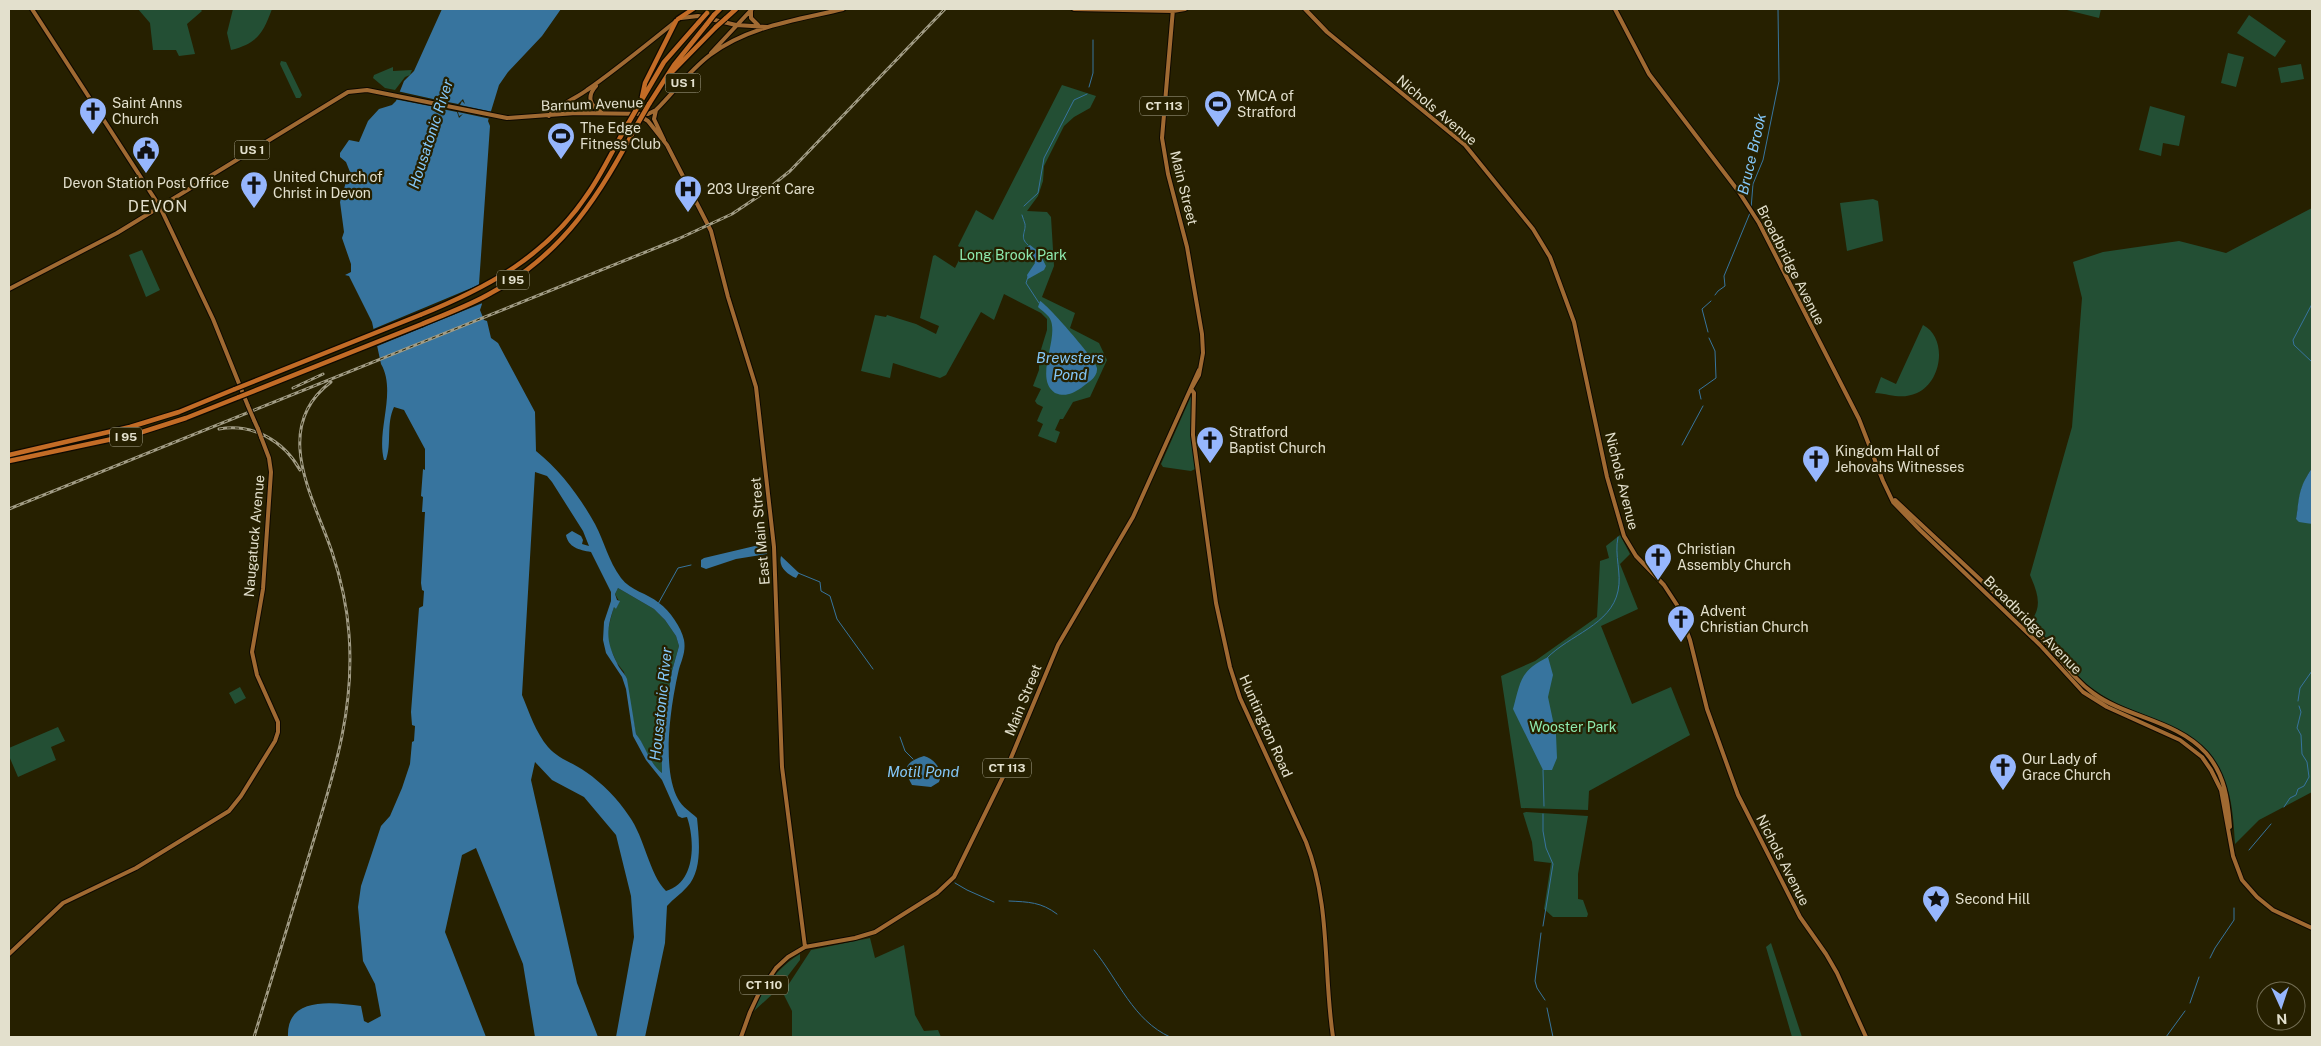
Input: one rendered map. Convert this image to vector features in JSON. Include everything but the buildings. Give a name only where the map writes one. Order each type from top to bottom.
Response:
[{"type":"highway","points":[[640,103],[646,83],[677,20],[691,9]]},
{"type":"highway","name":"I 95","points":[[9,455],[125,429],[178,412],[483,288],[532,255],[556,233],[579,206],[596,182],[628,122],[664,62],[712,9]]},
{"type":"highway","name":"I 95","points":[[9,461],[144,432],[186,418],[465,306],[492,293],[523,274],[545,256],[586,211],[605,183],[663,81],[706,24],[720,9]]},
{"type":"highway","points":[[663,81],[736,9]]},
{"type":"main road","name":"Naugatuck Avenue","points":[[9,954],[50,914],[68,900],[136,868],[229,810],[241,796],[278,732],[278,722],[257,675],[252,652],[263,589],[271,472],[269,458],[213,319],[160,207],[32,9]]},
{"type":"main road","points":[[713,50],[752,9]]},
{"type":"main road","points":[[752,9],[752,20],[760,25]]},
{"type":"main road","name":"Barnum Avenue","points":[[160,207],[344,94],[361,90],[515,118],[604,113],[648,114],[656,110],[709,56],[733,40],[767,27],[843,9]]},
{"type":"main road","points":[[1074,9],[1185,9]]},
{"type":"main road","name":"Nichols Avenue","points":[[1305,9],[1327,32],[1465,146],[1533,229],[1550,257],[1574,322],[1607,477],[1624,536],[1636,556],[1664,584],[1677,605],[1690,640],[1705,703],[1738,795],[1800,917],[1830,960],[1866,1037]]},
{"type":"main road","name":"Broadbridge Avenue","points":[[1615,9],[1642,63],[1658,88],[1752,212],[1854,408],[1890,496],[1905,515],[2040,645],[2083,692],[2107,707],[2182,741],[2202,757],[2217,781],[2222,796],[2238,871],[2249,888],[2273,910],[2312,928]]},
{"type":"main road","name":"Main Street","points":[[741,1037],[752,1005],[771,975],[784,961],[806,947],[876,932],[937,893],[954,876],[1003,777],[1058,645],[1129,525],[1191,389],[1191,383],[1199,370],[1203,343],[1199,311],[1187,246],[1168,174],[1162,138],[1173,10]]},
{"type":"main road","name":"Barnum Avenue","points":[[677,20],[696,15],[724,20],[736,25],[760,25],[767,27]]},
{"type":"main road","name":"US 1","points":[[549,116],[554,110],[569,103],[599,82],[677,20]]},
{"type":"main road","points":[[709,56],[728,30],[724,20]]},
{"type":"main road","points":[[599,82],[591,92],[590,100],[594,108],[604,113]]},
{"type":"main road","name":"East Main Street","points":[[656,110],[654,119],[713,238],[728,297],[756,387],[774,548],[782,767],[806,947]]},
{"type":"main road","name":"East Main Street","points":[[632,113],[648,121],[665,142]]},
{"type":"main road","name":"US 1","points":[[9,289],[160,207]]},
{"type":"main road","name":"Huntington Road","points":[[1191,389],[1194,393],[1192,413],[1195,451],[1216,603],[1224,642],[1235,687],[1300,827],[1313,862],[1327,940],[1328,994],[1333,1037]]},
{"type":"main road","name":"Broadbridge Avenue","points":[[1890,496],[2042,638],[2078,680],[2091,691],[2104,700],[2185,736],[2206,754],[2223,782],[2228,804],[2231,844]]},
{"type":"main road","points":[[2182,741],[2185,736]]},
{"type":"green space","points":[[138,9],[200,9],[202,11],[187,24],[195,54],[179,56],[176,50],[153,50],[150,23]]},
{"type":"green space","points":[[233,9],[272,9],[266,25],[258,36],[248,44],[231,50],[227,33]]},
{"type":"green space","points":[[2063,9],[2101,9],[2099,18]]},
{"type":"green space","points":[[2249,15],[2286,41],[2275,57],[2237,33]]},
{"type":"green space","points":[[2228,53],[2244,57],[2236,87],[2221,83]]},
{"type":"green space","points":[[281,61],[286,62],[302,95],[300,98],[296,98],[280,64]]},
{"type":"green space","points":[[2301,64],[2304,79],[2281,83],[2278,68]]},
{"type":"green space","points":[[393,67],[393,71],[412,70],[410,75],[405,77],[395,90],[385,88],[373,78],[374,75]]},
{"type":"green space","name":"Long Brook Park","points":[[1062,85],[1096,96],[1090,108],[1074,117],[1064,126],[1044,166],[1043,181],[1038,196],[1027,211],[1047,212],[1051,217],[1054,266],[1042,297],[1075,313],[1070,328],[1099,343],[1107,360],[1090,397],[1073,402],[1063,419],[1060,419],[1055,430],[1060,432],[1056,443],[1038,436],[1043,424],[1037,421],[1043,407],[1035,401],[1041,389],[1033,386],[1039,370],[1039,356],[1047,330],[1047,319],[1041,313],[1004,294],[994,320],[981,312],[946,375],[940,378],[893,363],[890,378],[861,371],[875,315],[886,317],[887,315],[916,324],[936,334],[939,326],[920,318],[933,256],[935,255],[955,268],[964,250],[958,246],[976,210],[993,220]]},
{"type":"green space","points":[[2150,106],[2185,116],[2179,146],[2163,143],[2161,156],[2139,150]]},
{"type":"green space","points":[[1873,199],[1878,201],[1883,241],[1847,251],[1840,203]]},
{"type":"green space","points":[[2312,208],[2312,468],[2302,487],[2296,519],[2312,524],[2312,792],[2259,820],[2235,844],[2229,794],[2224,779],[2209,754],[2175,729],[2108,699],[2078,676],[2051,644],[2029,623],[2034,617],[2038,605],[2037,593],[2030,575],[2072,427],[2082,298],[2073,262],[2103,252],[2179,241],[2226,253]]},
{"type":"green space","points":[[142,250],[160,290],[146,297],[129,255]]},
{"type":"green space","points":[[1923,325],[1931,331],[1939,349],[1939,360],[1932,380],[1917,393],[1911,395],[1901,396],[1875,393],[1881,377],[1896,384]]},
{"type":"green space","points":[[1192,394],[1191,424],[1195,469],[1191,471],[1163,467],[1161,464]]},
{"type":"green space","name":"Wooster Park","points":[[1620,535],[1630,554],[1620,564],[1638,609],[1601,626],[1632,704],[1671,687],[1690,735],[1589,791],[1588,810],[1521,808],[1501,676],[1535,661],[1597,617],[1600,561],[1609,558],[1606,546]]},
{"type":"green space","points":[[618,588],[654,609],[665,620],[676,636],[679,646],[672,671],[661,740],[662,773],[654,765],[636,734],[624,672],[617,663],[607,641],[607,633],[614,606],[616,609],[619,601],[615,594]]},
{"type":"green space","points":[[240,687],[246,698],[235,704],[229,693]]},
{"type":"green space","points":[[58,727],[65,741],[51,747],[56,760],[18,777],[9,756],[9,748]]},
{"type":"green space","points":[[1523,813],[1588,816],[1578,874],[1578,899],[1583,900],[1588,914],[1587,917],[1553,917],[1544,909],[1551,863],[1534,861],[1532,842]]},
{"type":"green space","points":[[870,938],[875,958],[904,945],[915,1015],[924,1031],[938,1030],[941,1037],[792,1037],[792,1011],[783,993],[811,950]]},
{"type":"green space","points":[[1771,943],[1802,1037],[1792,1037],[1766,947]]},
{"type":"green space","points":[[800,954],[800,960],[777,990],[754,1011],[772,979],[785,965]]},
{"type":"water","name":"Housatonic River","points":[[442,9],[561,9],[542,36],[508,72],[499,85],[488,121],[490,126],[479,284],[482,304],[480,310],[484,320],[487,321],[491,338],[498,343],[535,412],[536,451],[569,484],[583,504],[595,524],[613,565],[621,578],[629,586],[663,606],[678,625],[683,635],[684,651],[676,683],[669,735],[670,770],[678,799],[697,818],[699,854],[696,872],[692,880],[685,890],[667,906],[665,943],[645,1037],[616,1037],[634,937],[631,896],[616,835],[584,797],[552,780],[535,762],[531,780],[577,983],[598,1037],[535,1037],[523,964],[476,848],[462,855],[445,932],[486,1037],[288,1037],[289,1024],[294,1014],[303,1008],[313,1005],[337,1003],[361,1006],[364,1021],[368,1023],[381,1016],[375,984],[363,961],[358,907],[361,886],[381,826],[390,816],[402,788],[410,764],[412,742],[414,741],[415,726],[412,725],[411,712],[419,608],[423,606],[424,591],[422,590],[421,583],[425,512],[422,512],[423,497],[421,496],[423,469],[425,470],[425,449],[404,410],[394,407],[390,420],[388,454],[386,460],[384,460],[382,436],[387,387],[372,322],[349,276],[345,275],[351,272],[351,264],[342,238],[344,232],[340,202],[346,182],[352,177],[346,162],[340,157],[340,153],[349,140],[359,142],[368,121],[379,109],[392,105],[396,101],[404,81],[414,71]],"holes":[[[535,472],[547,476],[552,482],[583,531],[589,546],[582,544],[581,536],[572,531],[566,535],[567,539],[575,547],[591,552],[611,592],[611,601],[604,622],[603,640],[606,653],[622,677],[626,689],[633,736],[646,760],[662,780],[678,816],[682,818],[687,817],[690,826],[692,848],[688,870],[676,886],[666,891],[655,875],[639,835],[625,810],[598,781],[556,755],[548,747],[536,729],[522,695]],[[618,588],[654,609],[665,620],[676,636],[679,646],[672,671],[661,740],[662,773],[654,764],[636,734],[627,679],[618,665],[609,642],[611,615],[614,607],[616,609],[620,601],[617,600],[615,594]]]},
{"type":"water","points":[[1030,245],[1039,252],[1046,266],[1044,270],[1028,279],[1027,275],[1035,263],[1033,257],[1024,249]]},
{"type":"water","name":"Brewsters Pond","points":[[1040,301],[1071,333],[1097,368],[1096,375],[1092,380],[1081,388],[1065,395],[1055,393],[1049,387],[1046,379],[1052,329],[1050,319],[1038,307]]},
{"type":"water","points":[[2312,468],[2312,524],[2299,522],[2296,519],[2302,487]]},
{"type":"water","points":[[764,545],[768,548],[767,554],[736,559],[706,569],[701,567],[701,560],[704,558]]},
{"type":"water","points":[[781,556],[799,573],[796,578],[784,570],[780,560]]},
{"type":"water","points":[[1548,657],[1553,675],[1548,697],[1556,735],[1557,758],[1552,770],[1543,770],[1513,709],[1523,677],[1532,667]]},
{"type":"water","name":"Motil Pond","points":[[924,756],[938,766],[940,774],[939,782],[931,787],[912,785],[907,774],[907,766]]},
{"type":"pier","points":[[397,91],[442,101],[441,97],[437,98],[441,95],[443,101],[458,104],[463,99],[465,104],[462,101],[460,105],[493,112],[491,119],[458,112],[459,116],[463,114],[459,118],[457,112],[442,109],[437,113],[435,109],[438,112],[440,108],[394,99]]},
{"type":"pier","points":[[481,284],[485,302],[375,347],[371,330]]},
{"type":"waterway","name":"Bruce Brook","points":[[1751,209],[1753,184],[1763,160],[1779,81],[1778,9]]},
{"type":"waterway","points":[[1089,87],[1093,73],[1093,40]]},
{"type":"waterway","points":[[1024,206],[1038,193],[1044,158],[1074,100],[1087,94]]},
{"type":"waterway","name":"Bruce Brook","points":[[1715,295],[1725,286],[1724,276],[1750,213]]},
{"type":"waterway","points":[[1022,215],[1025,224],[1023,237],[1028,245]]},
{"type":"waterway","points":[[1028,277],[1026,283],[1039,303]]},
{"type":"waterway","name":"Bruce Brook","points":[[1708,332],[1702,309],[1711,301]]},
{"type":"waterway","points":[[2312,304],[2293,340],[2294,345],[2312,362]]},
{"type":"waterway","name":"Bruce Brook","points":[[1701,399],[1699,390],[1716,378],[1715,351],[1709,338]]},
{"type":"waterway","name":"Bruce Brook","points":[[1682,445],[1703,406]]},
{"type":"waterway","name":"Bruce Brook","points":[[1547,658],[1598,621],[1614,603],[1619,584],[1618,537]]},
{"type":"waterway","points":[[658,604],[678,568],[691,565]]},
{"type":"waterway","points":[[798,573],[820,582],[821,591],[830,596],[837,619],[873,669]]},
{"type":"waterway","points":[[2298,701],[2300,688],[2312,671]]},
{"type":"waterway","points":[[2284,807],[2290,798],[2296,795],[2298,789],[2304,786],[2309,777],[2307,762],[2302,754],[2301,735],[2297,728],[2301,712],[2299,706]]},
{"type":"waterway","points":[[900,737],[905,751],[913,759]]},
{"type":"waterway","name":"Bruce Brook","points":[[1543,770],[1544,806]]},
{"type":"waterway","name":"Bruce Brook","points":[[1543,814],[1546,848],[1553,864],[1543,926]]},
{"type":"waterway","points":[[2249,850],[2271,824]]},
{"type":"waterway","points":[[955,883],[994,902]]},
{"type":"waterway","points":[[1009,901],[1029,902],[1040,905],[1057,914]]},
{"type":"waterway","points":[[2210,958],[2234,920],[2234,908]]},
{"type":"waterway","name":"Bruce Brook","points":[[1541,933],[1535,981],[1545,1000]]},
{"type":"waterway","points":[[1094,950],[1136,1010],[1157,1030],[1170,1037]]},
{"type":"waterway","points":[[2190,1003],[2199,977]]},
{"type":"waterway","name":"Bruce Brook","points":[[1547,1008],[1553,1037]]},
{"type":"waterway","points":[[2166,1037],[2185,1011]]},
{"type":"railway","points":[[9,509],[678,239],[732,214],[759,196],[790,171],[945,9]]},
{"type":"railway","points":[[293,388],[323,374]]},
{"type":"railway","points":[[254,1037],[334,769],[349,690],[350,662],[347,613],[332,552],[308,487],[302,464],[300,442],[303,420],[313,400],[331,382]]},
{"type":"railway","points":[[219,429],[244,429],[266,436],[285,451],[300,470]]},
{"type":"place","name":"YMCA of Stratford","points":[[1218,128]]},
{"type":"place","name":"Saint Anns Church","points":[[93,135]]},
{"type":"place","name":"The Edge Fitness Club","points":[[561,160]]},
{"type":"place","name":"Devon Station Post Office","points":[[146,174]]},
{"type":"place","name":"United Church of Christ in Devon","points":[[254,209]]},
{"type":"place","name":"203 Urgent Care","points":[[688,213]]},
{"type":"place","name":"Stratford Baptist Church","points":[[1210,464]]},
{"type":"place","name":"Kingdom Hall of Jehovahs Witnesses","points":[[1816,483]]},
{"type":"place","name":"Christian Assembly Church","points":[[1658,581]]},
{"type":"place","name":"Advent Christian Church","points":[[1681,643]]},
{"type":"place","name":"Our Lady of Grace Church","points":[[2003,791]]},
{"type":"place","name":"Second Hill","points":[[1936,923]]},
{"type":"district","name":"DEVON","points":[[158,206]]}]
